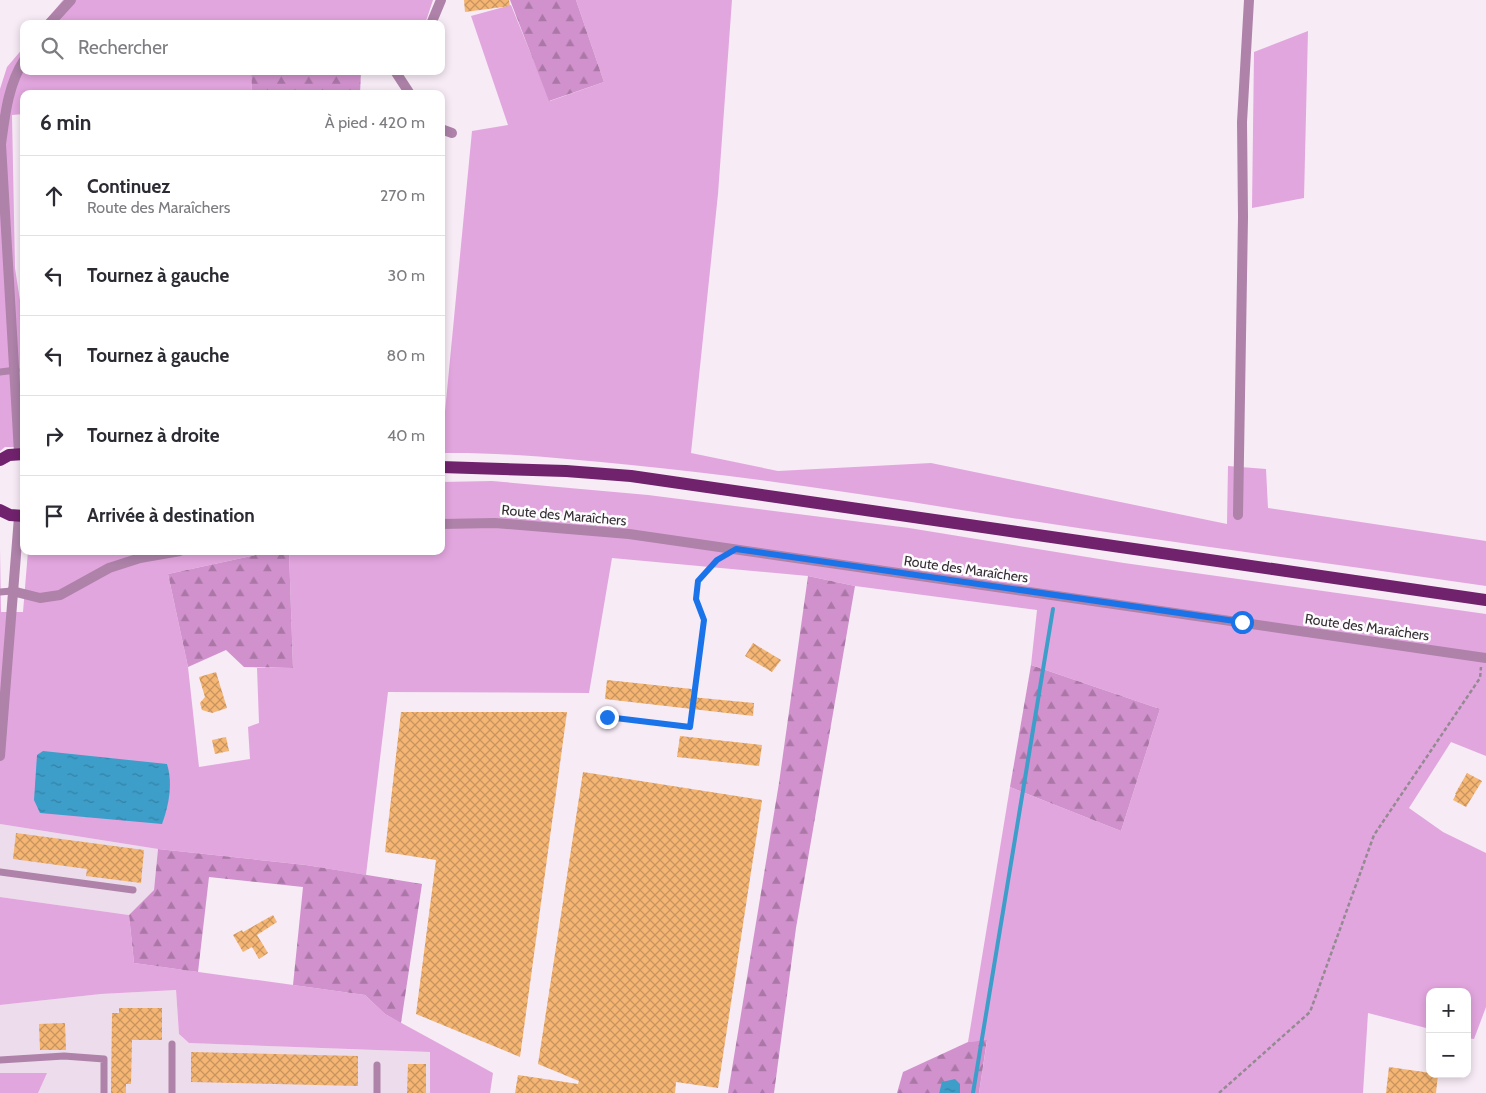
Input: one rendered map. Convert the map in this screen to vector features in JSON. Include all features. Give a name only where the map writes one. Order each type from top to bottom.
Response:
[{"type":"main road","points":[[0,460],[9,455],[20,453]]},
{"type":"main road","points":[[445,467],[566,471],[631,476],[1486,600]]},
{"type":"main road","points":[[0,510],[20,516]]},
{"type":"street","points":[[53,20],[71,0]]},
{"type":"street","points":[[433,20],[441,0]]},
{"type":"street","points":[[1238,515],[1243,217],[1242,122],[1249,0]]},
{"type":"street","points":[[20,66],[6,105],[1,144],[20,436]]},
{"type":"street","points":[[398,75],[407,90]]},
{"type":"street","points":[[445,130],[452,133]]},
{"type":"street","name":"Route des Maraîchers","points":[[445,524],[495,523],[629,534],[1484,658]]},
{"type":"street","points":[[0,756],[12,591],[20,532]]},
{"type":"street","points":[[12,591],[40,598],[60,595],[109,568],[140,558],[157,555]]},
{"type":"lane","points":[[0,372],[16,370]]},
{"type":"lane","points":[[0,592],[12,591]]},
{"type":"lane","points":[[0,872],[133,890]]},
{"type":"lane","points":[[172,1044],[172,1093]]},
{"type":"lane","points":[[0,1060],[64,1056],[104,1059],[104,1093]]},
{"type":"lane","points":[[376,1093],[377,1065]]},
{"type":"path","points":[[607,717],[690,727],[704,620],[696,599],[698,581],[717,560],[736,549]]},
{"type":"path","points":[[1219,1093],[1310,1012],[1374,835],[1480,678],[1484,658]]},
{"type":"shaded area","points":[[63,0],[433,0],[426,20],[46,20]]},
{"type":"shaded area","points":[[576,0],[732,0],[718,194],[691,453],[778,471],[931,463],[1227,524],[1228,466],[1266,469],[1268,508],[1486,541],[1486,586],[1116,534],[722,475],[536,456],[445,453],[445,411],[472,131],[508,125],[471,16],[511,5],[550,101],[604,82]]},
{"type":"shaded area","points":[[1308,31],[1304,198],[1252,208],[1254,52]]},
{"type":"shaded area","points":[[20,52],[20,75],[251,75],[252,90],[20,90],[20,114],[12,115],[15,268],[20,301],[20,447],[5,447],[0,451],[0,89],[7,67]]},
{"type":"shaded area","points":[[492,481],[648,495],[909,528],[1124,563],[1486,614],[1486,756],[1451,742],[1409,808],[1443,832],[1486,853],[1486,1007],[1474,1039],[1471,1039],[1471,988],[1426,988],[1426,1028],[1368,1013],[1363,1093],[979,1093],[987,1041],[968,1042],[1010,787],[1121,831],[1160,709],[1031,665],[1037,610],[855,586],[808,576],[612,558],[589,693],[388,692],[366,875],[306,865],[158,849],[0,824],[0,549],[1,612],[23,612],[28,555],[256,555],[168,574],[188,667],[199,767],[250,759],[248,727],[259,723],[257,668],[293,668],[289,555],[445,555],[445,482]]},
{"type":"shaded area","points":[[0,824],[158,849],[154,890],[129,915],[0,897]]},
{"type":"shaded area","points":[[0,897],[129,915],[134,963],[365,995],[385,1014],[493,1073],[490,1093],[430,1093],[430,1052],[189,1043],[179,1034],[176,990],[101,994],[0,1005]]},
{"type":"shaded area","points":[[176,990],[179,1034],[189,1043],[430,1052],[430,1093],[38,1093],[46,1073],[0,1073],[0,1005],[101,994]]},
{"type":"shaded area","points":[[0,1073],[47,1073],[38,1093],[0,1093]]},
{"type":"green space","points":[[510,0],[576,0],[604,82],[549,101]]},
{"type":"green space","points":[[251,75],[361,75],[360,90],[252,90]]},
{"type":"green space","points":[[256,555],[289,555],[293,668],[244,667],[226,650],[188,667],[168,574]]},
{"type":"green space","points":[[808,576],[855,586],[796,928],[774,1093],[728,1093],[779,783]]},
{"type":"green space","points":[[1031,665],[1160,709],[1121,831],[1010,787]]},
{"type":"green space","points":[[158,849],[306,865],[422,884],[401,1023],[385,1014],[365,995],[293,985],[303,887],[209,877],[198,972],[134,963],[129,915],[154,890]]},
{"type":"green space","points":[[987,1040],[979,1093],[960,1093],[960,1084],[943,1083],[939,1093],[897,1093],[903,1072],[968,1042]]},
{"type":"water","points":[[43,751],[167,764],[170,779],[169,794],[162,824],[40,813],[34,800],[37,755]]},
{"type":"water","points":[[955,1079],[960,1084],[960,1093],[939,1093],[942,1082]]},
{"type":"building","points":[[464,0],[509,0],[510,6],[465,12]]},
{"type":"building","points":[[753,643],[781,660],[772,672],[745,656]]},
{"type":"building","points":[[216,672],[227,708],[212,713],[202,710],[200,703],[205,697],[199,677]]},
{"type":"building","points":[[607,680],[692,689],[691,697],[754,703],[753,716],[605,699]]},
{"type":"building","points":[[401,712],[567,712],[520,1057],[416,1014],[436,860],[385,852]]},
{"type":"building","points":[[680,736],[762,745],[759,766],[677,757]]},
{"type":"building","points":[[226,737],[229,751],[215,754],[212,740]]},
{"type":"building","points":[[583,772],[762,800],[718,1088],[676,1082],[675,1093],[515,1093],[518,1075],[578,1084],[579,1081],[538,1064]]},
{"type":"building","points":[[1467,773],[1482,781],[1466,807],[1453,800]]},
{"type":"building","points":[[16,833],[144,850],[141,883],[86,876],[87,869],[13,859]]},
{"type":"building","points":[[273,915],[277,922],[257,935],[268,953],[259,959],[252,947],[243,952],[233,935],[242,930],[243,932]]},
{"type":"building","points":[[119,1008],[162,1008],[162,1040],[132,1040],[131,1084],[126,1084],[126,1093],[111,1093],[112,1013],[119,1013]]},
{"type":"building","points":[[65,1023],[66,1050],[40,1050],[39,1024]]},
{"type":"building","points":[[191,1052],[358,1056],[358,1086],[191,1082]]},
{"type":"building","points":[[408,1064],[426,1064],[426,1093],[407,1093]]},
{"type":"building","points":[[1389,1067],[1426,1072],[1426,1078],[1438,1078],[1436,1093],[1386,1093]]},
{"type":"waterway","points":[[973,1093],[1053,609]]},
{"type":"route","points":[[607,717],[690,727],[704,620],[696,599],[698,581],[717,560],[736,549],[1242,622]]}]
